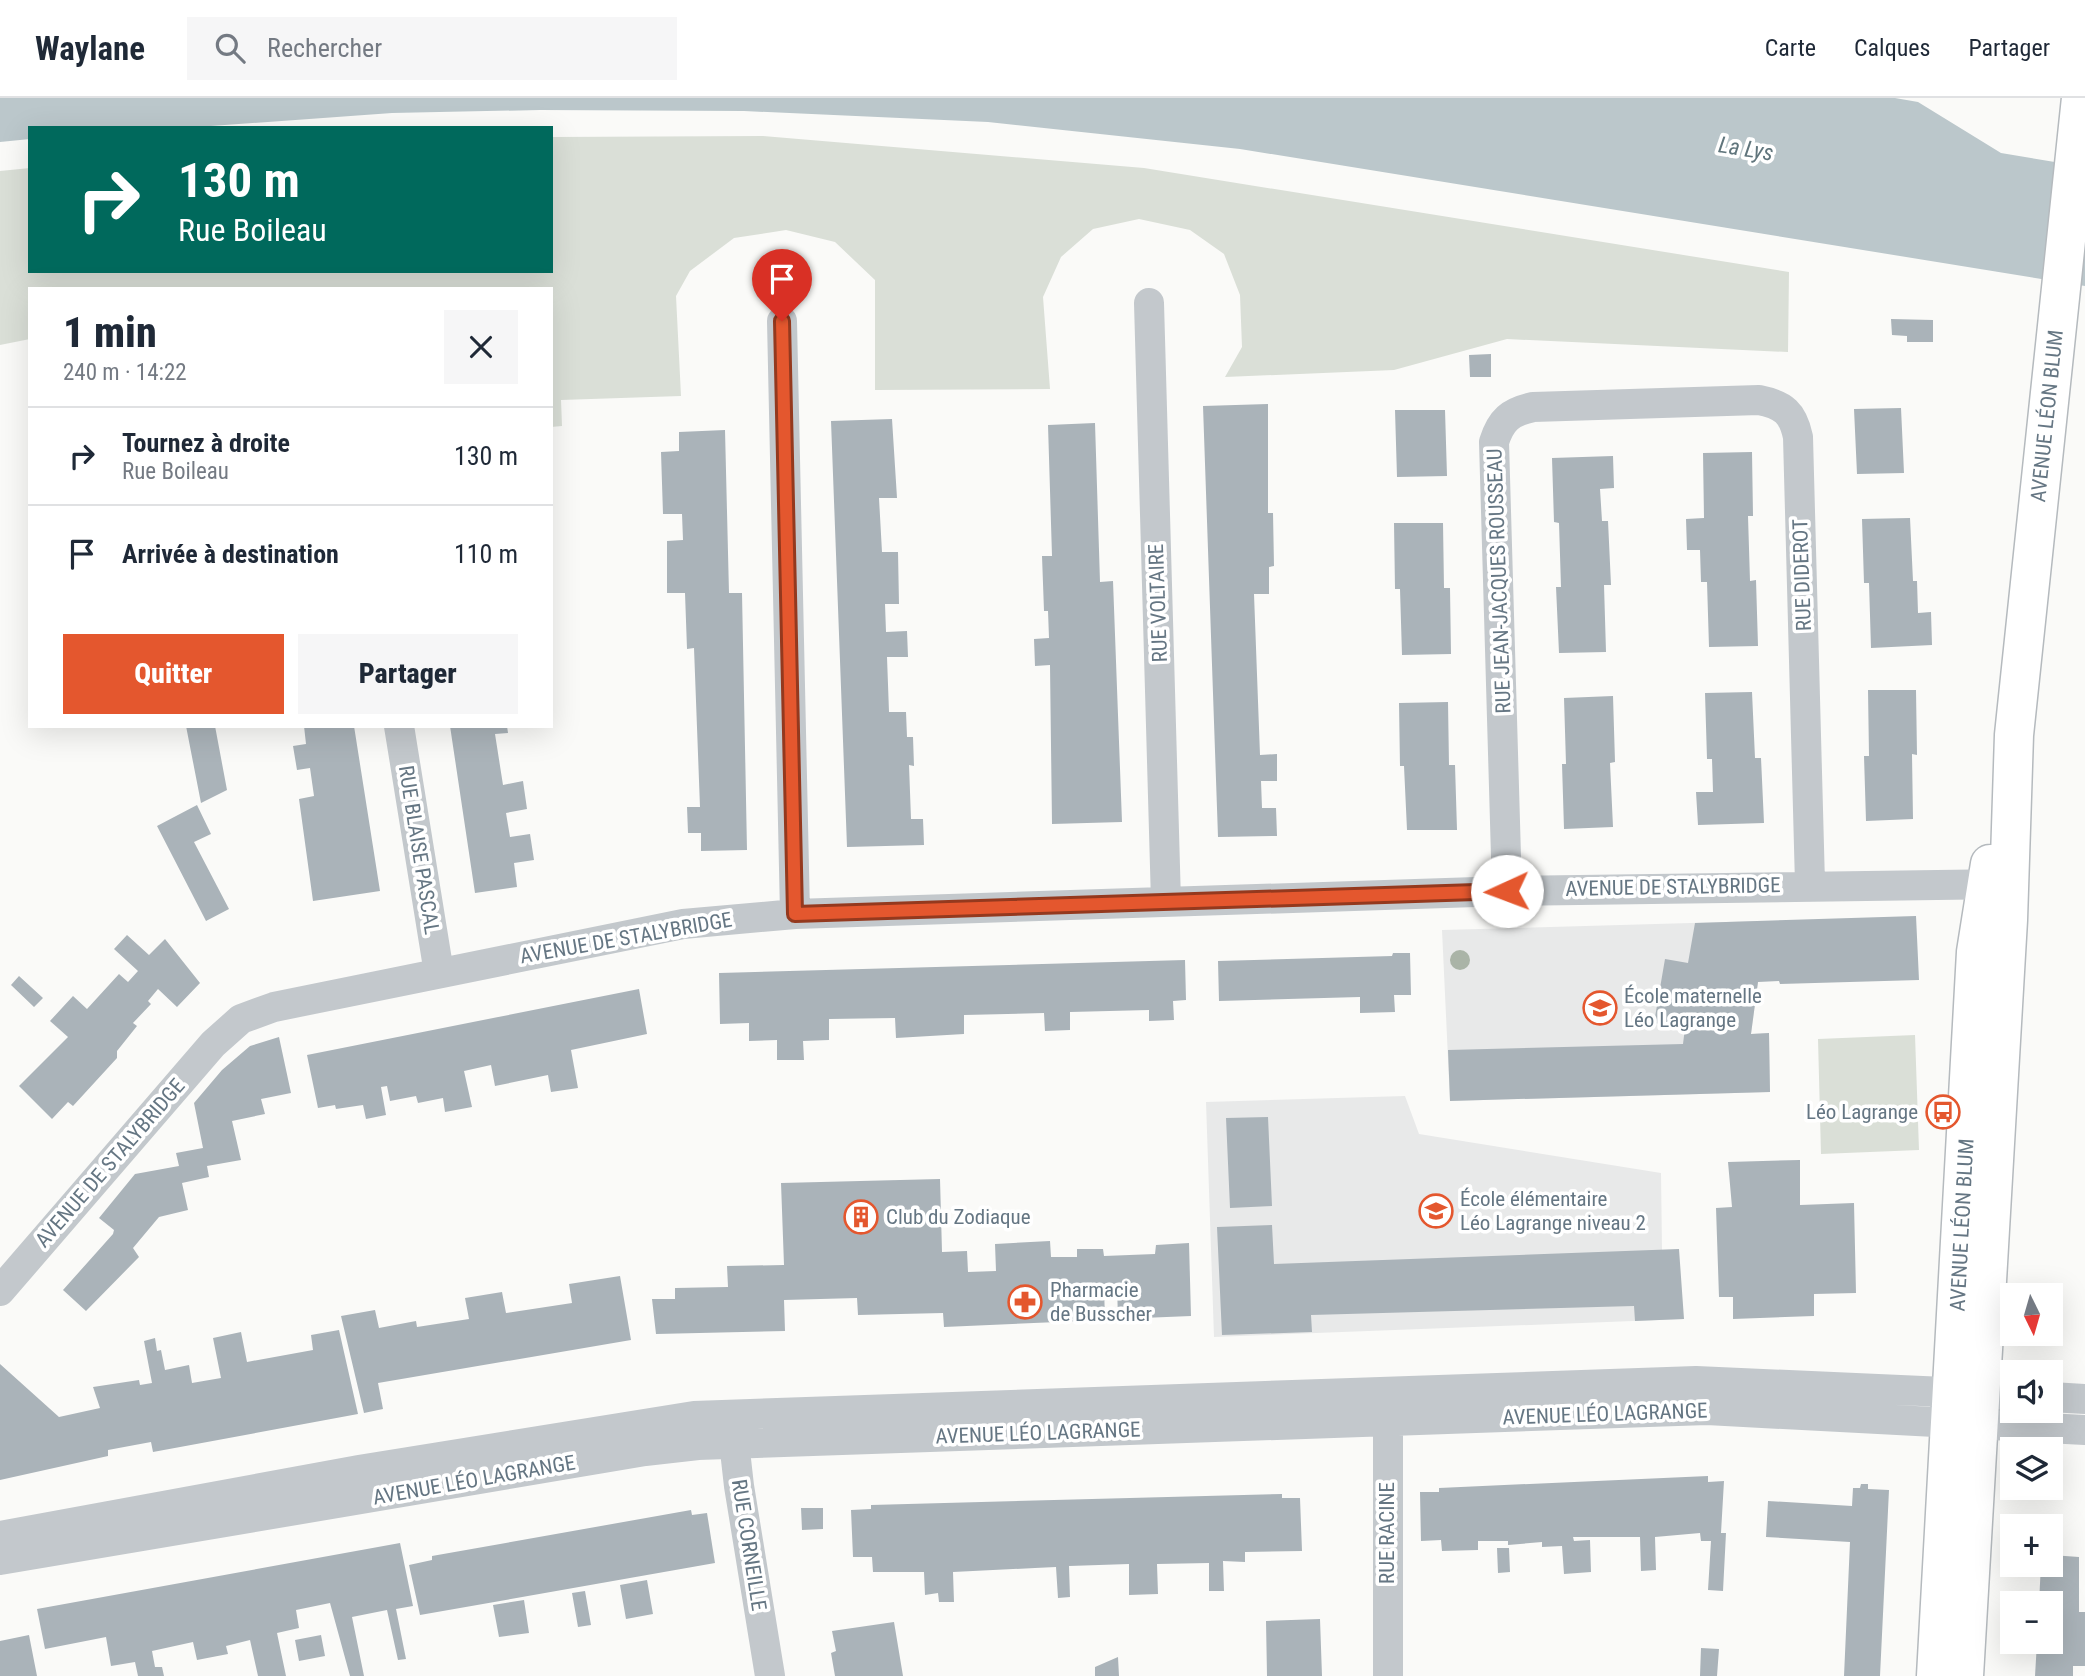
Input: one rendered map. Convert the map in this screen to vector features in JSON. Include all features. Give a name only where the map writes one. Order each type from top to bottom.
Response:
[{"type":"main road","name":"AVENUE LÉON BLUM","points":[[1964,1676],[1975,1405],[1976,952],[1998,884],[2081,98]]},
{"type":"main road","name":"AVENUE LÉON BLUM","points":[[1936,1676],[1975,1405]]},
{"type":"street","name":"RUE VOLTAIRE","points":[[1149,303],[1166,902]]},
{"type":"street","points":[[782,321],[795,914]]},
{"type":"street","name":"RUE DIDEROT","points":[[1647,403],[1759,400],[1783,408],[1795,422],[1810,884]]},
{"type":"street","name":"RUE JEAN-JACQUES ROUSSEAU","points":[[1507,891],[1494,442],[1506,418],[1518,410],[1647,403]]},
{"type":"street","name":"RUE BLAISE PASCAL","points":[[399,728],[439,973]]},
{"type":"street","name":"AVENUE DE STALYBRIDGE","points":[[0,1291],[214,1044],[241,1019],[274,1007],[439,973],[682,924],[795,914],[1507,891],[1810,884],[1998,884]]},
{"type":"street","name":"AVENUE LÉO LAGRANGE","points":[[0,1535],[648,1421],[731,1414],[1696,1381],[1975,1405],[2085,1430]]},
{"type":"street","name":"RUE RACINE","points":[[1388,1390],[1388,1676]]},
{"type":"street","points":[[2063,1398],[2085,1399]]},
{"type":"street","name":"AVENUE LÉO LAGRANGE","points":[[0,1560],[645,1451],[733,1443],[1707,1410],[1975,1405]]},
{"type":"street","name":"RUE CORNEILLE","points":[[731,1414],[733,1443],[770,1676]]},
{"type":"shaded area","points":[[763,136],[1144,168],[1789,272],[1788,352],[1507,339],[1394,370],[1225,377],[1242,347],[1240,295],[1224,254],[1190,230],[1139,219],[1093,229],[1061,257],[1043,297],[1050,389],[875,390],[875,280],[835,242],[786,230],[734,238],[690,271],[676,296],[681,396],[561,400],[562,426],[553,427],[553,287],[28,287],[28,339],[0,345],[0,171],[28,168],[28,273],[553,273],[553,137]]},
{"type":"shaded area","name":"École maternelle Léo Lagrange","points":[[1761,921],[1758,982],[1751,1034],[1769,1033],[1770,1092],[1450,1101],[1442,930]]},
{"type":"shaded area","points":[[1915,1035],[1919,1150],[1821,1154],[1818,1039]]},
{"type":"shaded area","name":"École élémentaire Léo Lagrange niveau 2","points":[[1405,1096],[1419,1134],[1661,1173],[1662,1250],[1684,1319],[1214,1337],[1206,1102]]},
{"type":"water","name":"La Lys","points":[[0,98],[1895,98],[1918,102],[2001,153],[2085,167],[2085,286],[1240,149],[988,122],[744,111],[540,110],[392,113],[211,126],[28,126],[28,139],[0,142]]},
{"type":"building","points":[[1891,319],[1933,320],[1933,342],[1907,342],[1907,336],[1892,335]]},
{"type":"building","points":[[1491,354],[1491,377],[1470,377],[1469,355]]},
{"type":"building","points":[[1268,404],[1268,513],[1273,513],[1274,566],[1269,567],[1269,594],[1254,594],[1260,755],[1277,754],[1277,781],[1261,781],[1262,808],[1276,808],[1277,836],[1218,837],[1203,406]]},
{"type":"building","points":[[1901,408],[1904,473],[1857,474],[1854,409]]},
{"type":"building","points":[[1395,410],[1445,410],[1447,476],[1397,477]]},
{"type":"building","points":[[892,419],[897,498],[879,498],[882,552],[898,552],[899,604],[885,604],[886,632],[907,631],[908,657],[887,657],[889,712],[906,712],[907,737],[913,737],[914,766],[909,765],[911,819],[923,819],[924,845],[847,847],[831,421]]},
{"type":"building","points":[[1095,423],[1100,582],[1113,581],[1122,822],[1052,824],[1050,665],[1035,666],[1034,639],[1049,638],[1048,611],[1044,611],[1042,556],[1052,556],[1048,425]]},
{"type":"building","points":[[725,430],[729,593],[742,593],[747,850],[701,851],[701,833],[688,833],[687,807],[700,807],[694,648],[687,649],[685,593],[667,593],[667,541],[683,540],[682,514],[663,514],[661,452],[679,451],[679,432]]},
{"type":"building","points":[[1752,452],[1753,516],[1748,516],[1750,581],[1756,580],[1758,646],[1709,647],[1707,582],[1701,582],[1700,550],[1687,550],[1686,519],[1704,518],[1703,453]]},
{"type":"building","points":[[1613,456],[1614,488],[1600,489],[1602,521],[1608,521],[1611,585],[1604,585],[1606,652],[1559,653],[1556,587],[1561,587],[1559,523],[1554,522],[1552,458]]},
{"type":"building","points":[[1910,518],[1913,581],[1917,581],[1918,613],[1931,612],[1932,645],[1871,648],[1869,583],[1864,583],[1862,519]]},
{"type":"building","points":[[1394,523],[1443,523],[1444,588],[1450,588],[1451,654],[1402,655],[1400,589],[1395,589]]},
{"type":"building","points":[[1868,690],[1916,690],[1917,755],[1912,754],[1913,819],[1866,821],[1864,756],[1869,756]]},
{"type":"building","points":[[1752,692],[1755,758],[1761,758],[1764,823],[1698,825],[1696,792],[1713,792],[1712,759],[1707,759],[1705,693]]},
{"type":"building","points":[[1613,696],[1615,762],[1610,763],[1613,827],[1564,829],[1564,698]]},
{"type":"building","points":[[1448,702],[1449,765],[1455,765],[1457,830],[1407,830],[1404,766],[1400,766],[1399,703]]},
{"type":"building","points":[[186,728],[215,728],[227,790],[201,803]]},
{"type":"building","points":[[304,728],[354,728],[380,891],[313,901],[299,799],[314,796],[310,768],[297,770],[293,746],[306,744]]},
{"type":"building","points":[[450,728],[507,728],[508,733],[495,734],[503,785],[523,781],[527,809],[506,813],[510,837],[530,834],[534,860],[514,863],[517,887],[475,893]]},
{"type":"building","points":[[197,805],[211,834],[194,842],[229,909],[206,921],[157,826]]},
{"type":"building","points":[[1916,916],[1919,980],[1780,984],[1779,981],[1758,982],[1751,1034],[1769,1033],[1770,1092],[1450,1101],[1448,1050],[1683,1044],[1685,1028],[1654,1023],[1665,959],[1688,963],[1695,923]]},
{"type":"building","points":[[127,935],[149,955],[165,939],[200,983],[177,1007],[158,989],[148,1001],[151,1004],[133,1023],[137,1026],[117,1051],[117,1058],[73,1106],[68,1102],[52,1119],[19,1086],[68,1037],[50,1021],[73,996],[87,1009],[119,974],[128,982],[138,971],[114,949]]},
{"type":"building","points":[[1393,953],[1410,953],[1411,995],[1394,995],[1395,1012],[1360,1013],[1360,997],[1219,1001],[1218,961],[1392,956]]},
{"type":"building","points":[[1185,960],[1186,1000],[1173,1001],[1174,1020],[1149,1021],[1149,1010],[1070,1012],[1070,1030],[1045,1031],[1044,1013],[964,1015],[964,1034],[896,1038],[895,1018],[829,1019],[829,1040],[803,1041],[804,1060],[777,1060],[777,1040],[749,1041],[749,1023],[720,1024],[719,973]]},
{"type":"building","points":[[19,976],[43,998],[34,1007],[11,985]]},
{"type":"building","points":[[639,989],[647,1034],[571,1050],[578,1088],[551,1092],[548,1075],[495,1086],[491,1065],[464,1071],[472,1107],[445,1112],[443,1098],[418,1103],[416,1096],[390,1101],[387,1086],[381,1087],[386,1115],[366,1119],[363,1105],[336,1109],[335,1105],[318,1108],[307,1055]]},
{"type":"building","points":[[279,1037],[291,1093],[261,1099],[265,1114],[232,1121],[241,1160],[207,1166],[209,1177],[182,1183],[188,1210],[159,1217],[133,1248],[139,1257],[86,1311],[63,1290],[113,1234],[114,1230],[99,1218],[135,1174],[179,1166],[176,1153],[203,1148],[194,1103],[222,1070],[250,1046]]},
{"type":"building","points":[[1268,1117],[1272,1206],[1230,1208],[1226,1118]]},
{"type":"building","points":[[1800,1160],[1800,1205],[1854,1203],[1856,1293],[1814,1294],[1814,1316],[1733,1319],[1733,1297],[1719,1297],[1716,1208],[1732,1207],[1728,1162]]},
{"type":"building","points":[[940,1179],[942,1252],[967,1251],[968,1272],[996,1271],[995,1244],[1050,1241],[1051,1257],[1077,1257],[1077,1249],[1103,1249],[1104,1256],[1155,1254],[1156,1245],[1189,1243],[1191,1316],[1118,1319],[1117,1286],[1104,1287],[1105,1320],[944,1327],[943,1313],[858,1315],[857,1298],[784,1300],[785,1331],[656,1334],[652,1299],[675,1299],[675,1288],[728,1287],[727,1266],[784,1265],[781,1183]]},
{"type":"building","points":[[1272,1225],[1274,1264],[1679,1249],[1684,1319],[1635,1321],[1634,1306],[1311,1315],[1312,1332],[1222,1335],[1217,1227]]},
{"type":"building","points":[[620,1276],[631,1340],[378,1383],[383,1409],[364,1413],[341,1316],[375,1310],[379,1328],[416,1321],[417,1327],[469,1319],[465,1298],[502,1292],[506,1313],[572,1303],[569,1284]]},
{"type":"building","points":[[339,1330],[358,1414],[153,1452],[151,1442],[108,1450],[108,1456],[0,1480],[0,1364],[59,1417],[100,1408],[93,1387],[139,1380],[140,1385],[152,1383],[144,1341],[155,1338],[157,1351],[161,1350],[165,1370],[189,1365],[192,1383],[221,1378],[213,1338],[241,1332],[247,1362],[313,1350],[311,1335]]},
{"type":"building","points":[[1708,1476],[1708,1482],[1724,1481],[1721,1533],[1726,1533],[1723,1591],[1708,1590],[1711,1541],[1701,1541],[1700,1533],[1655,1537],[1656,1570],[1641,1571],[1640,1537],[1573,1537],[1574,1541],[1590,1540],[1591,1572],[1564,1574],[1562,1546],[1542,1547],[1542,1542],[1508,1545],[1508,1541],[1478,1541],[1478,1550],[1442,1551],[1441,1540],[1421,1541],[1420,1492],[1439,1492],[1439,1488]]},
{"type":"building","points":[[1861,1484],[1868,1484],[1868,1489],[1889,1490],[1880,1676],[1844,1676],[1850,1542],[1766,1537],[1768,1501],[1852,1506],[1853,1488],[1860,1488]]},
{"type":"building","points":[[1282,1494],[1282,1498],[1300,1498],[1302,1551],[1245,1552],[1245,1562],[1223,1561],[1224,1591],[1209,1591],[1209,1563],[1157,1564],[1158,1594],[1129,1595],[1129,1564],[1069,1566],[1070,1597],[1058,1598],[1056,1567],[953,1572],[954,1602],[939,1602],[938,1593],[925,1595],[924,1572],[873,1572],[872,1557],[853,1557],[851,1510],[871,1509],[871,1505]]},
{"type":"building","points":[[801,1508],[823,1508],[823,1529],[802,1530]]},
{"type":"building","points":[[691,1510],[692,1515],[707,1513],[715,1563],[420,1615],[409,1565],[432,1560],[432,1556]]},
{"type":"building","points":[[400,1543],[413,1606],[396,1609],[406,1659],[398,1660],[387,1610],[352,1617],[364,1676],[350,1676],[330,1603],[296,1610],[299,1628],[277,1633],[286,1676],[258,1676],[250,1640],[226,1646],[228,1654],[197,1660],[193,1642],[152,1651],[155,1667],[162,1667],[164,1676],[138,1676],[135,1662],[111,1666],[106,1637],[45,1649],[37,1609]]},
{"type":"building","points":[[1497,1548],[1509,1548],[1510,1572],[1498,1573]]},
{"type":"building","points":[[2063,1556],[2079,1557],[2079,1612],[2085,1612],[2085,1666],[2073,1666],[2073,1676],[2035,1676],[2036,1654],[2063,1654],[2063,1591],[2040,1591],[2040,1577],[2063,1577]]},
{"type":"building","points":[[647,1580],[653,1614],[626,1619],[620,1585]]},
{"type":"building","points":[[585,1591],[591,1625],[578,1627],[572,1593]]},
{"type":"building","points":[[524,1600],[529,1633],[499,1637],[493,1605]]},
{"type":"building","points":[[1320,1619],[1322,1676],[1267,1676],[1266,1621]]},
{"type":"building","points":[[894,1622],[903,1676],[835,1676],[831,1653],[836,1651],[832,1631]]},
{"type":"building","points":[[29,1635],[37,1676],[0,1676],[0,1641]]},
{"type":"building","points":[[321,1635],[325,1656],[299,1661],[295,1640]]},
{"type":"building","points":[[1701,1648],[1719,1649],[1717,1676],[1700,1676]]},
{"type":"building","points":[[1118,1657],[1119,1676],[1095,1676],[1095,1667]]},
{"type":"place","name":"École maternelle Léo Lagrange","points":[[1600,1008]]},
{"type":"place","name":"Léo Lagrange","points":[[1943,1112]]},
{"type":"place","name":"École élémentaire Léo Lagrange niveau 2","points":[[1436,1211]]},
{"type":"place","name":"Club du Zodiaque","points":[[861,1217]]},
{"type":"place","name":"Pharmacie de Busscher","points":[[1025,1302]]},
{"type":"route","points":[[782,321],[795,914],[1507,891]]}]
